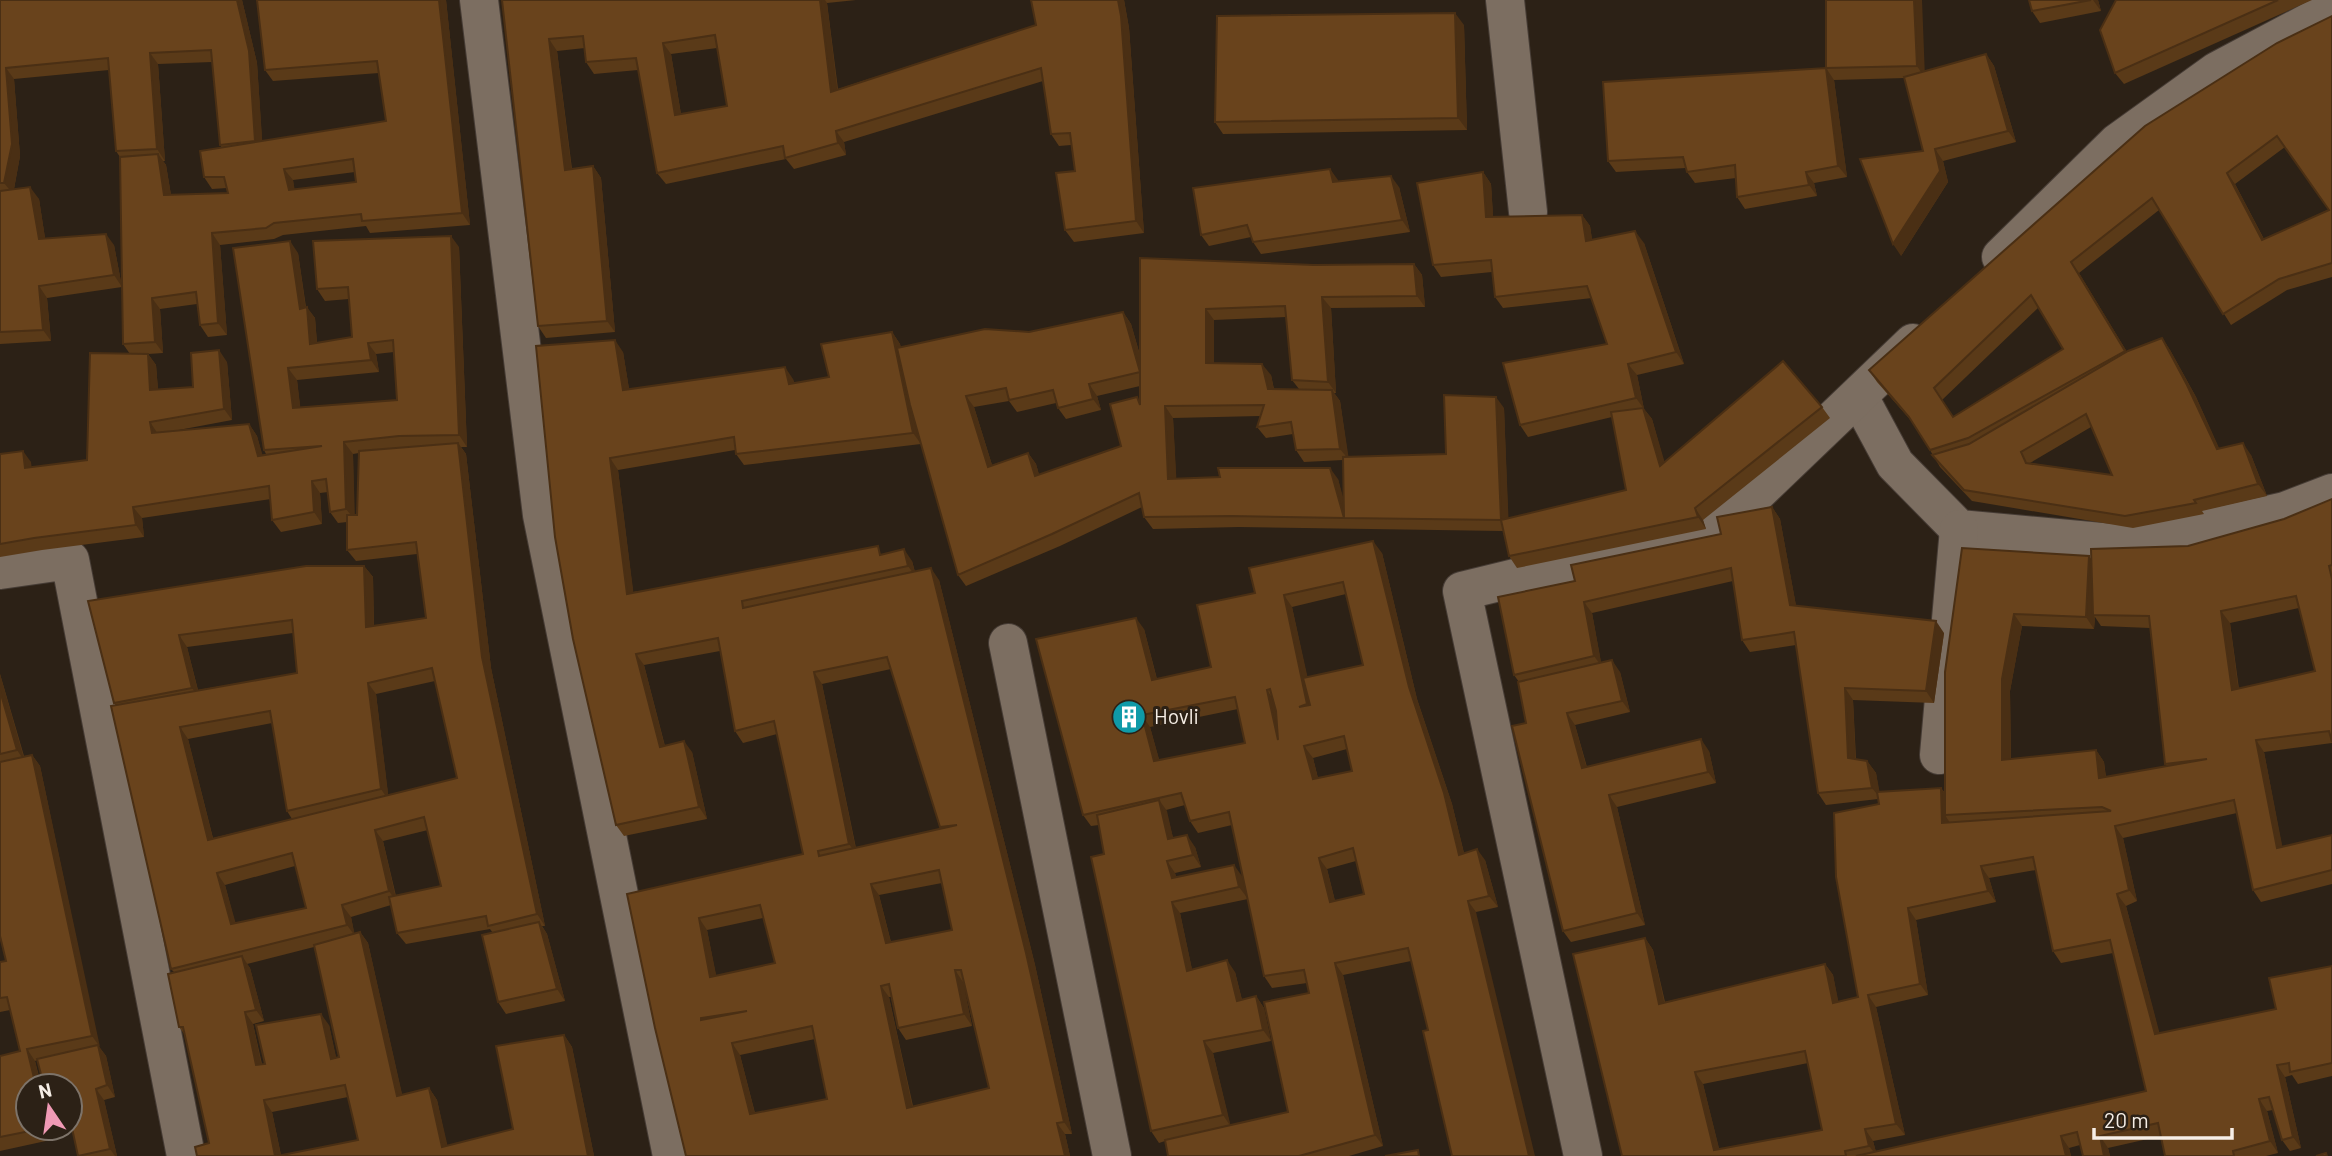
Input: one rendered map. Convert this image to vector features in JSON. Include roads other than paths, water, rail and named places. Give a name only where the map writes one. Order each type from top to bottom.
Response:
[{"type":"street","points":[[479,0],[542,515],[672,1156]]},
{"type":"street","points":[[1505,0],[1528,212]]},
{"type":"street","points":[[1978,280],[2117,143],[2217,71],[2332,10]]},
{"type":"street","points":[[1583,1156],[1462,591],[1720,528],[1938,319]]},
{"type":"street","points":[[1859,397],[1895,464],[1959,529],[2134,545],[2285,511],[2332,493]]},
{"type":"street","points":[[1938,755],[1959,529]]},
{"type":"street","points":[[0,570],[70,560],[186,1156]]},
{"type":"street","points":[[1008,643],[1112,1156]]},
{"type":"place","name":"Hovli","points":[[1129,717]]}]
